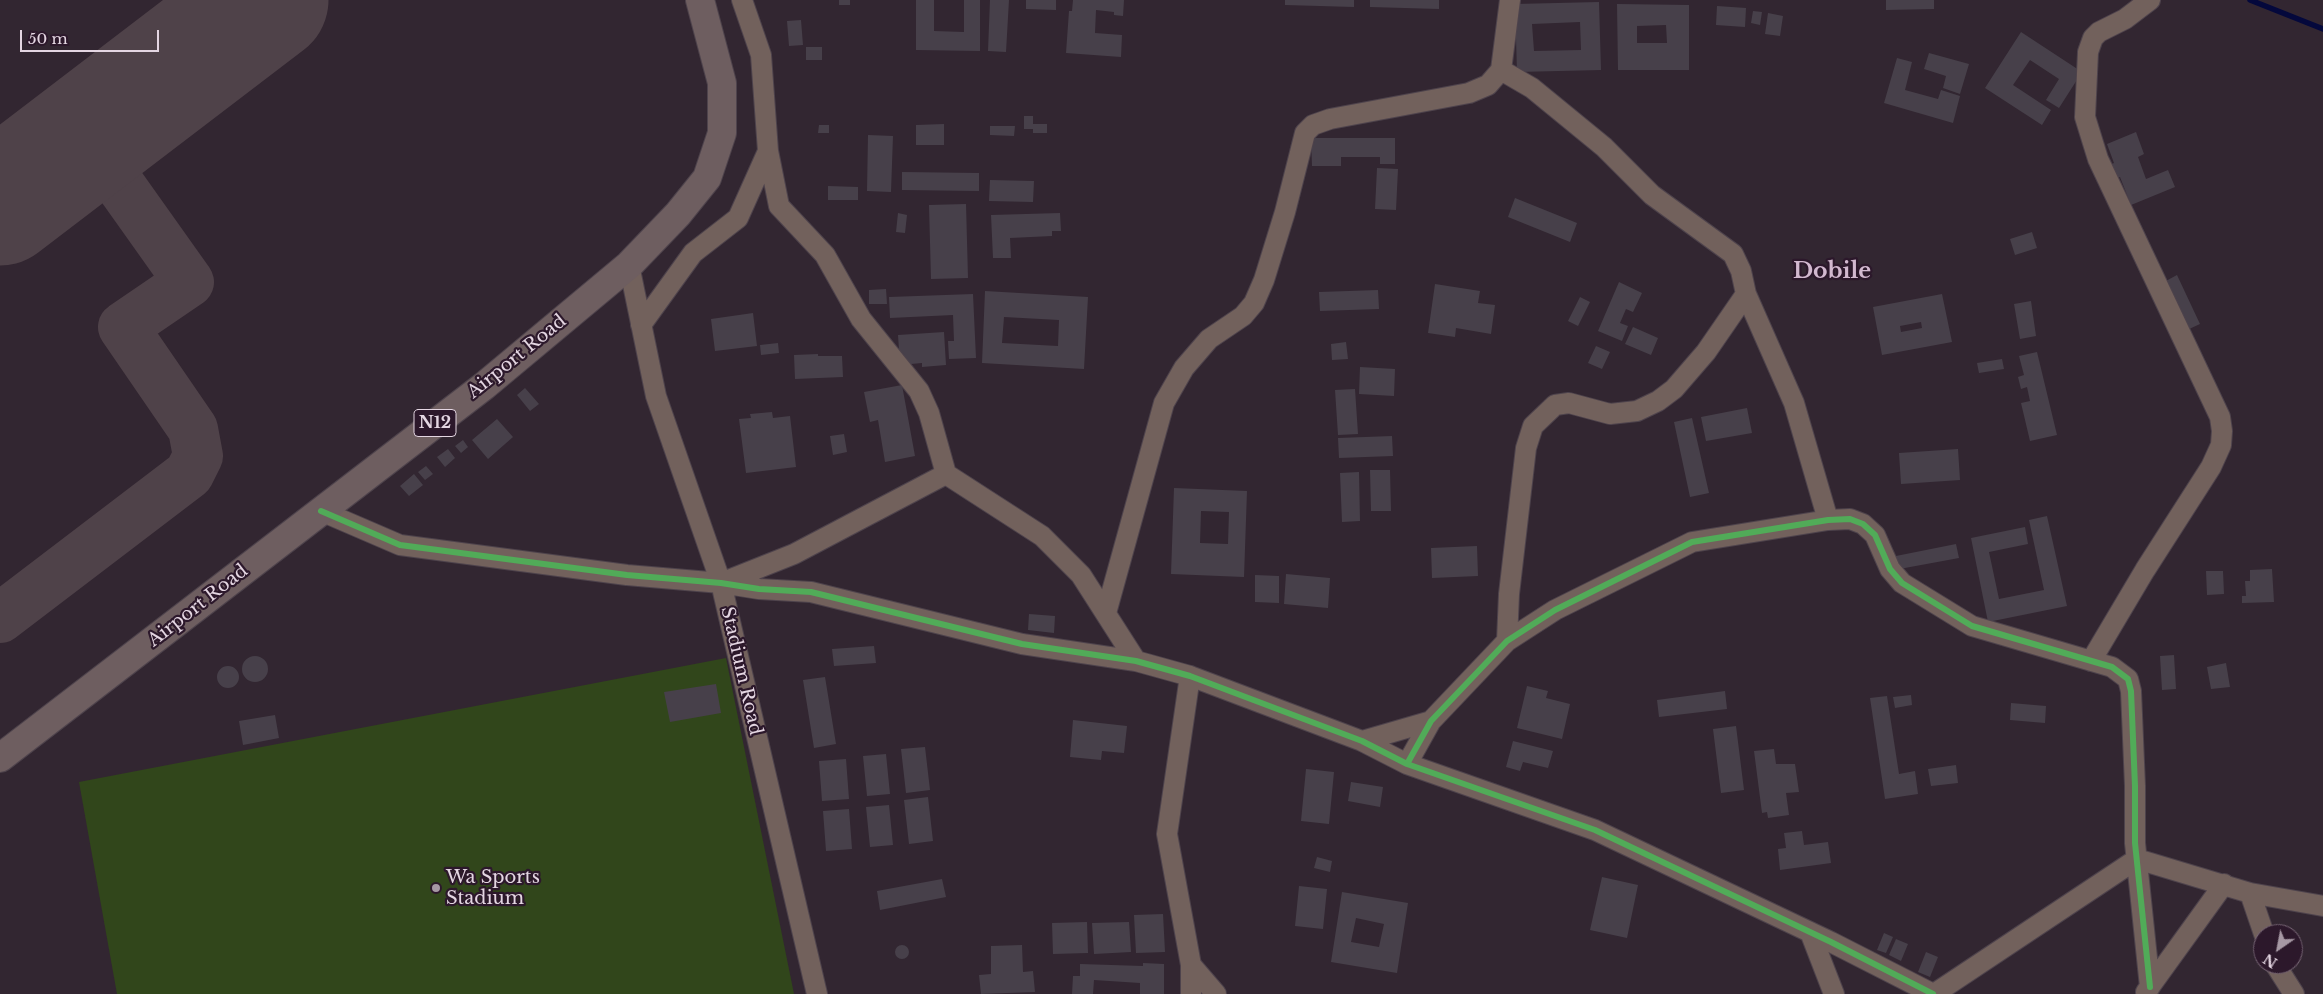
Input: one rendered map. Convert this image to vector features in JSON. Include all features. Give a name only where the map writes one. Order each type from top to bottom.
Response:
[{"type":"highway","name":"Airport Road","points":[[0,758],[484,386],[629,265],[678,214],[707,178],[722,133],[722,83],[700,0]]},
{"type":"street","points":[[742,0],[761,54],[768,151],[780,206],[825,255],[861,319],[919,391],[929,413],[946,474],[1042,536],[1081,575],[1136,661]]},
{"type":"street","points":[[1106,613],[1164,402],[1184,368],[1209,339],[1243,316],[1254,303],[1264,280],[1285,212],[1305,133],[1313,125],[1330,120],[1469,93],[1488,85],[1501,70],[1510,0]]},
{"type":"street","points":[[2092,661],[2146,570],[2211,467],[2221,445],[2220,417],[2098,159],[2085,117],[2088,52],[2093,38],[2099,32],[2125,19],[2150,0]]},
{"type":"street","points":[[1501,70],[1532,88],[1604,147],[1652,195],[1733,254],[1746,294],[1794,403],[1828,520]]},
{"type":"street","points":[[641,325],[693,253],[738,218],[768,151]]},
{"type":"street","name":"Stadium Road","points":[[629,265],[656,396],[721,583],[817,994]]},
{"type":"street","points":[[1507,641],[1509,594],[1526,448],[1533,426],[1555,405],[1569,403],[1610,414],[1637,411],[1658,401],[1674,389],[1706,352],[1746,294]]},
{"type":"street","points":[[721,583],[794,554],[946,474]]},
{"type":"street","points":[[321,510],[400,545],[627,575],[721,583],[758,589],[811,592],[1022,644],[1136,661],[1190,676],[1362,741],[1407,764],[1595,830],[1810,932],[1934,994],[2137,858]]},
{"type":"street","points":[[1407,764],[1432,720],[1507,641],[1555,610],[1692,542],[1828,520],[1850,519],[1864,524],[1875,535],[1890,569],[1902,583],[1972,626],[2112,667],[2128,679],[2131,691],[2135,786],[2134,843],[2137,858],[2147,991]]},
{"type":"street","points":[[1190,676],[1167,834],[1191,965],[1191,994]]},
{"type":"street","points":[[1362,741],[1432,720]]},
{"type":"street","points":[[2137,858],[2250,893],[2323,906]]},
{"type":"street","points":[[2147,991],[2224,884]]},
{"type":"street","points":[[2250,893],[2261,924]]},
{"type":"street","points":[[1810,932],[1834,994]]},
{"type":"street","points":[[1191,965],[1216,994]]},
{"type":"street","points":[[2281,974],[2294,994]]},
{"type":"green space","name":"Wa Sports Stadium","points":[[726,658],[794,994],[117,994],[79,782]]},
{"type":"building","points":[[839,0],[850,0],[850,5],[839,5]]},
{"type":"building","points":[[916,0],[934,0],[934,31],[964,32],[964,0],[980,0],[980,51],[916,50]]},
{"type":"building","points":[[990,0],[1009,0],[1006,52],[988,51]]},
{"type":"building","points":[[1026,0],[1056,0],[1056,10],[1026,9]]},
{"type":"building","points":[[1073,0],[1124,0],[1123,16],[1114,15],[1114,12],[1096,10],[1095,33],[1122,35],[1121,57],[1066,53],[1069,11],[1072,11]]},
{"type":"building","points":[[1285,0],[1354,0],[1354,7],[1285,5]]},
{"type":"building","points":[[1370,0],[1439,0],[1439,9],[1370,7]]},
{"type":"building","points":[[1886,0],[1934,0],[1934,9],[1886,10]]},
{"type":"building","points":[[1599,2],[1601,70],[1517,72],[1515,4]],"holes":[[[1580,22],[1581,50],[1534,51],[1532,24]]]},
{"type":"building","points":[[1617,4],[1689,5],[1689,70],[1618,70]],"holes":[[[1666,25],[1667,43],[1637,43],[1637,26]]]},
{"type":"building","points":[[1717,6],[1746,8],[1745,27],[1716,25]]},
{"type":"building","points":[[1753,11],[1762,12],[1760,25],[1751,23]]},
{"type":"building","points":[[1768,13],[1783,16],[1780,36],[1765,34]]},
{"type":"building","points":[[801,20],[803,45],[789,46],[787,21]]},
{"type":"building","points":[[2021,32],[2082,72],[2059,108],[2046,100],[2059,79],[2030,60],[2013,85],[2051,110],[2042,125],[1985,88]]},
{"type":"building","points":[[806,47],[822,47],[822,60],[806,60]]},
{"type":"building","points":[[1929,53],[1969,64],[1960,94],[1943,88],[1946,76],[1924,69]]},
{"type":"building","points":[[1897,58],[1912,62],[1905,90],[1938,99],[1941,90],[1960,96],[1953,123],[1884,103]]},
{"type":"building","points":[[1024,116],[1033,116],[1033,124],[1047,124],[1047,133],[1033,133],[1033,129],[1024,129]]},
{"type":"building","points":[[944,124],[944,145],[916,145],[916,125]]},
{"type":"building","points":[[819,125],[829,125],[829,133],[818,133]]},
{"type":"building","points":[[990,126],[1015,126],[1014,136],[990,135]]},
{"type":"building","points":[[2136,132],[2144,154],[2138,157],[2146,179],[2168,170],[2175,187],[2131,205],[2120,177],[2115,179],[2109,165],[2114,163],[2107,144]]},
{"type":"building","points":[[868,135],[893,136],[891,192],[867,191]]},
{"type":"building","points":[[1311,138],[1395,138],[1395,164],[1380,164],[1380,157],[1341,157],[1341,166],[1312,166]]},
{"type":"building","points":[[1377,168],[1398,169],[1396,210],[1375,209]]},
{"type":"building","points":[[902,172],[979,173],[979,191],[902,190]]},
{"type":"building","points":[[990,180],[1034,181],[1033,202],[989,201]]},
{"type":"building","points":[[828,186],[858,187],[858,200],[828,200]]},
{"type":"building","points":[[1515,198],[1577,223],[1570,242],[1508,217]]},
{"type":"building","points":[[966,204],[968,278],[931,279],[929,205]]},
{"type":"building","points":[[898,213],[907,215],[905,233],[896,232]]},
{"type":"building","points":[[1060,213],[1061,231],[1052,231],[1052,236],[1010,238],[1011,258],[993,258],[991,215]]},
{"type":"building","points":[[2032,232],[2037,248],[2015,255],[2010,239]]},
{"type":"building","points":[[2177,275],[2200,324],[2187,330],[2164,282]]},
{"type":"building","points":[[1619,282],[1642,293],[1633,312],[1626,309],[1620,323],[1628,326],[1622,341],[1598,331]]},
{"type":"building","points":[[1435,284],[1480,291],[1478,303],[1495,305],[1491,334],[1456,328],[1455,337],[1428,333]]},
{"type":"building","points":[[886,289],[887,304],[869,304],[869,290]]},
{"type":"building","points":[[1378,290],[1379,309],[1320,311],[1319,292]]},
{"type":"building","points":[[985,291],[1088,297],[1084,369],[982,363]],"holes":[[[1004,317],[1059,320],[1058,346],[1002,343]]]},
{"type":"building","points":[[973,294],[976,358],[949,359],[948,341],[954,341],[953,315],[890,318],[889,297]]},
{"type":"building","points":[[1942,294],[1952,342],[1882,355],[1873,307]],"holes":[[[1921,322],[1922,328],[1901,332],[1900,326]]]},
{"type":"building","points":[[1580,297],[1590,302],[1578,326],[1568,321]]},
{"type":"building","points":[[2031,301],[2036,336],[2020,339],[2014,304]]},
{"type":"building","points":[[753,313],[757,346],[715,351],[711,319]]},
{"type":"building","points":[[1633,327],[1658,338],[1651,355],[1625,344]]},
{"type":"building","points":[[944,332],[946,365],[922,367],[922,363],[900,365],[898,335]]},
{"type":"building","points":[[1346,342],[1348,359],[1332,360],[1331,344]]},
{"type":"building","points":[[778,343],[779,353],[761,355],[760,345]]},
{"type":"building","points":[[1596,346],[1610,352],[1602,369],[1588,363]]},
{"type":"building","points":[[2037,352],[2057,435],[2030,441],[2021,403],[2030,401],[2027,387],[2021,389],[2018,377],[2024,375],[2019,356]]},
{"type":"building","points":[[818,354],[818,356],[842,356],[843,377],[795,379],[794,355]]},
{"type":"building","points":[[2002,359],[2004,369],[1979,373],[1977,363]]},
{"type":"building","points":[[1360,367],[1395,369],[1394,396],[1359,394]]},
{"type":"building","points":[[902,385],[915,456],[885,462],[878,420],[870,422],[864,392]]},
{"type":"building","points":[[525,388],[539,404],[530,411],[517,395]]},
{"type":"building","points":[[1355,389],[1358,434],[1338,435],[1335,390]]},
{"type":"building","points":[[1747,408],[1752,433],[1706,441],[1701,417]]},
{"type":"building","points":[[772,412],[773,418],[790,416],[796,467],[746,473],[739,419],[751,418],[750,414]]},
{"type":"building","points":[[1692,418],[1709,493],[1690,497],[1674,422]]},
{"type":"building","points":[[497,419],[513,437],[488,459],[472,440]]},
{"type":"building","points":[[844,434],[847,452],[833,455],[830,436]]},
{"type":"building","points":[[1392,436],[1393,456],[1339,458],[1338,438]]},
{"type":"building","points":[[463,440],[468,447],[461,453],[455,446]]},
{"type":"building","points":[[448,449],[455,458],[445,467],[437,457]]},
{"type":"building","points":[[1958,449],[1960,480],[1901,484],[1899,453]]},
{"type":"building","points":[[426,466],[433,474],[425,480],[418,472]]},
{"type":"building","points":[[1370,470],[1390,470],[1391,511],[1371,511]]},
{"type":"building","points":[[1359,472],[1360,521],[1342,522],[1340,473]]},
{"type":"building","points":[[414,474],[423,485],[409,496],[400,486]]},
{"type":"building","points":[[1174,488],[1247,491],[1244,577],[1171,574]],"holes":[[[1201,511],[1229,512],[1228,544],[1200,543]]]},
{"type":"building","points":[[2047,516],[2067,606],[1988,622],[1971,538],[2025,527],[2028,544],[1989,552],[1999,599],[2044,590],[2029,520]]},
{"type":"building","points":[[1956,544],[1959,558],[1894,570],[1891,557]]},
{"type":"building","points":[[1477,546],[1478,576],[1432,578],[1431,548]]},
{"type":"building","points":[[2272,569],[2274,602],[2242,603],[2242,596],[2246,596],[2245,581],[2250,581],[2250,570]]},
{"type":"building","points":[[2206,571],[2223,571],[2224,594],[2207,595]]},
{"type":"building","points":[[1286,574],[1330,578],[1328,608],[1284,604]]},
{"type":"building","points":[[1255,575],[1279,576],[1279,603],[1255,602]]},
{"type":"building","points":[[1029,614],[1055,616],[1054,633],[1028,630]]},
{"type":"building","points":[[874,646],[876,663],[834,666],[832,649]]},
{"type":"building","points":[[2174,655],[2176,689],[2162,690],[2160,656]]},
{"type":"building","points":[[255,656],[264,660],[268,669],[264,678],[255,682],[246,678],[242,669],[246,660]]},
{"type":"building","points":[[2226,663],[2230,687],[2211,689],[2207,667]]},
{"type":"building","points":[[228,666],[236,669],[239,677],[236,685],[228,688],[220,685],[217,677],[220,669]]},
{"type":"building","points":[[825,677],[836,744],[814,748],[803,680]]},
{"type":"building","points":[[716,684],[721,713],[670,722],[664,692]]},
{"type":"building","points":[[1527,686],[1548,691],[1546,698],[1570,704],[1562,739],[1517,728]]},
{"type":"building","points":[[1725,691],[1727,709],[1659,717],[1657,700]]},
{"type":"building","points":[[1911,695],[1912,705],[1895,708],[1893,697]]},
{"type":"building","points":[[1887,696],[1899,774],[1915,771],[1918,794],[1885,799],[1870,698]]},
{"type":"building","points":[[2011,703],[2046,706],[2045,723],[2010,720]]},
{"type":"building","points":[[275,715],[279,738],[243,745],[239,721]]},
{"type":"building","points":[[1073,720],[1127,726],[1124,753],[1102,751],[1101,760],[1070,757]]},
{"type":"building","points":[[1736,726],[1744,790],[1721,793],[1713,729]]},
{"type":"building","points":[[1513,741],[1553,751],[1548,768],[1523,762],[1520,771],[1506,767]]},
{"type":"building","points":[[925,747],[930,790],[906,793],[901,749]]},
{"type":"building","points":[[1774,749],[1776,764],[1795,764],[1799,792],[1786,793],[1789,815],[1768,818],[1767,812],[1762,813],[1754,751]]},
{"type":"building","points":[[886,754],[890,794],[867,796],[863,756]]},
{"type":"building","points":[[846,759],[849,799],[822,801],[819,761]]},
{"type":"building","points":[[1956,765],[1958,783],[1931,786],[1928,769]]},
{"type":"building","points":[[1306,769],[1334,772],[1329,824],[1301,821]]},
{"type":"building","points":[[1351,782],[1383,787],[1380,807],[1348,801]]},
{"type":"building","points":[[928,797],[933,841],[909,844],[904,800]]},
{"type":"building","points":[[889,805],[893,845],[870,847],[866,807]]},
{"type":"building","points":[[849,809],[852,849],[826,851],[823,811]]},
{"type":"building","points":[[1802,831],[1804,845],[1828,842],[1831,863],[1780,870],[1778,849],[1786,848],[1784,833]]},
{"type":"building","points":[[1317,857],[1332,861],[1330,872],[1314,868]]},
{"type":"building","points":[[1602,877],[1638,885],[1627,938],[1590,930]]},
{"type":"building","points":[[942,879],[946,897],[880,910],[877,891]]},
{"type":"building","points":[[1299,886],[1327,889],[1323,929],[1295,926]]},
{"type":"building","points":[[1342,892],[1408,903],[1397,973],[1331,962]],"holes":[[[1356,918],[1384,924],[1379,947],[1351,942]]]},
{"type":"building","points":[[1163,914],[1165,952],[1136,953],[1134,915]]},
{"type":"building","points":[[1087,922],[1088,953],[1053,954],[1052,923]]},
{"type":"building","points":[[1129,922],[1131,952],[1094,954],[1092,923]]},
{"type":"building","points":[[1884,933],[1893,937],[1886,953],[1877,950]]},
{"type":"building","points":[[1896,939],[1908,944],[1901,961],[1889,955]]},
{"type":"building","points":[[899,945],[905,945],[909,952],[905,959],[899,959],[895,955],[895,949]]},
{"type":"building","points":[[1022,945],[1023,972],[1033,971],[1035,992],[981,994],[979,975],[991,974],[991,946]]},
{"type":"building","points":[[1926,952],[1938,957],[1930,977],[1918,972]]},
{"type":"building","points":[[1143,963],[1164,964],[1164,994],[1140,994],[1140,983],[1094,980],[1093,994],[1072,994],[1073,976],[1080,976],[1080,964],[1143,966]]},
{"type":"waterway","points":[[2250,0],[2323,29]]},
{"type":"taxiway","points":[[0,618],[189,474],[198,456],[193,429],[123,327],[189,282],[86,137]]},
{"type":"runway","points":[[0,203],[266,0]]},
{"type":"cycle path","points":[[321,511],[400,545],[627,575],[721,583],[759,589],[811,592],[1022,644],[1136,661],[1190,676],[1362,741],[1407,764],[1595,830],[1831,942],[1933,994]]},
{"type":"cycle path","points":[[1407,764],[1431,721],[1507,641],[1555,610],[1692,542],[1828,520],[1850,519],[1863,524],[1875,535],[1890,569],[1902,583],[1972,626],[2112,667],[2128,679],[2131,691],[2135,843],[2150,987]]},
{"type":"place","name":"Wa Sports Stadium","points":[[436,888]]},
{"type":"district","name":"Dobile","points":[[1832,272]]}]
